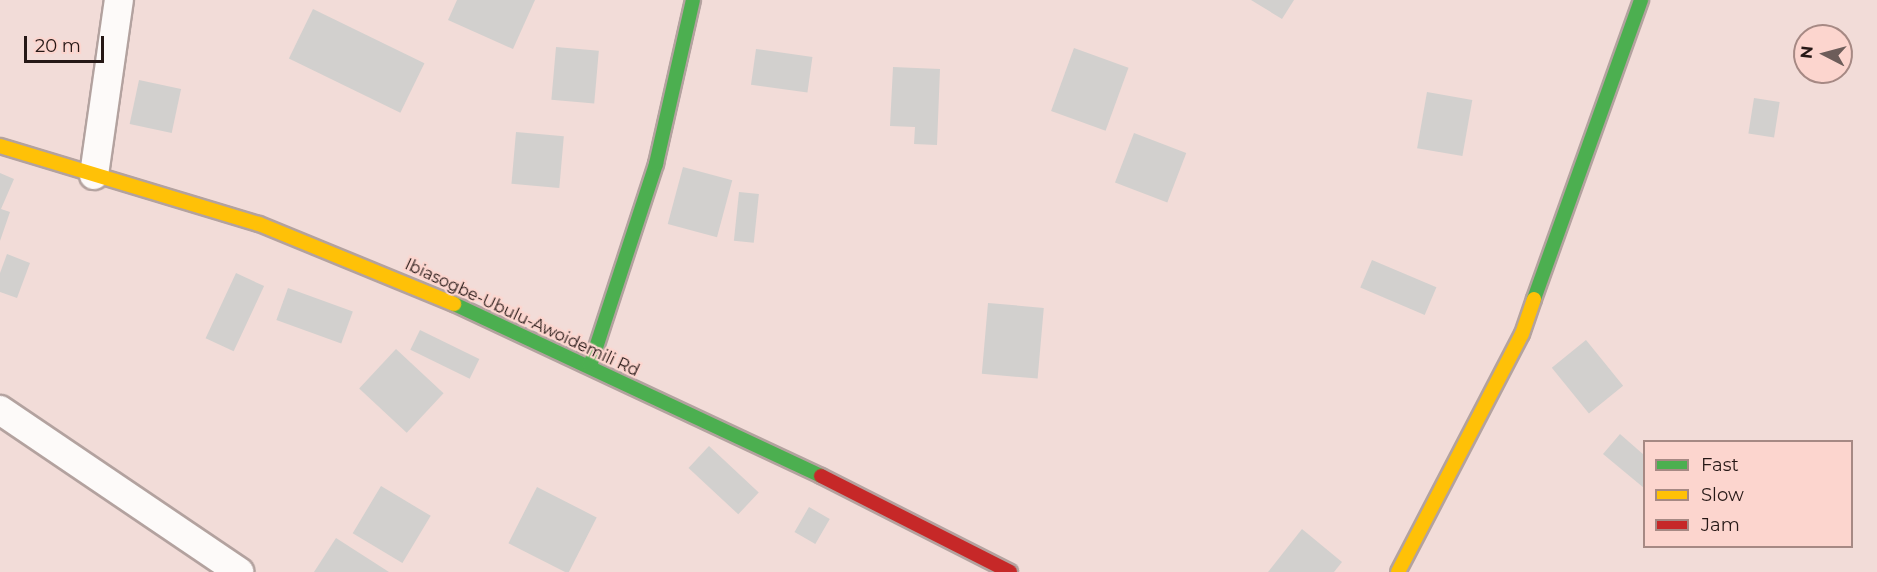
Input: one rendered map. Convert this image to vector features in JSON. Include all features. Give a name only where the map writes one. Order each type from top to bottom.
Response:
[{"type":"street","points":[[94,175],[119,0]]},
{"type":"street","points":[[590,366],[656,164],[693,0]]},
{"type":"street","points":[[1398,572],[1522,334],[1641,0]]},
{"type":"street","name":"Ibiasogbe-Ubulu-Awoidemili Rd","points":[[0,146],[260,224],[438,296],[789,460],[1010,572]]},
{"type":"street","points":[[0,410],[239,572]]},
{"type":"building","points":[[457,0],[535,0],[513,49],[448,20]]},
{"type":"building","points":[[1251,0],[1294,0],[1282,19]]},
{"type":"building","points":[[313,9],[424,63],[400,113],[289,58]]},
{"type":"building","points":[[556,47],[599,51],[594,104],[551,100]]},
{"type":"building","points":[[1074,48],[1129,68],[1106,131],[1051,111]]},
{"type":"building","points":[[756,49],[812,57],[807,93],[751,85]]},
{"type":"building","points":[[893,67],[940,69],[937,145],[914,144],[915,127],[890,126]]},
{"type":"building","points":[[139,80],[181,89],[172,133],[130,124]]},
{"type":"building","points":[[1427,92],[1472,100],[1462,156],[1417,148]]},
{"type":"building","points":[[1754,98],[1780,102],[1774,138],[1748,134]]},
{"type":"building","points":[[516,132],[564,136],[559,188],[511,184]]},
{"type":"building","points":[[1134,133],[1186,153],[1167,203],[1115,182]]},
{"type":"building","points":[[683,167],[732,180],[717,237],[668,224]]},
{"type":"building","points":[[0,173],[14,179],[1,209],[10,212],[0,241]]},
{"type":"building","points":[[739,192],[759,194],[754,243],[734,241]]},
{"type":"building","points":[[7,254],[30,263],[17,298],[0,292],[0,273]]},
{"type":"building","points":[[1372,260],[1436,287],[1425,315],[1360,288]]},
{"type":"building","points":[[236,273],[264,286],[234,351],[206,338]]},
{"type":"building","points":[[288,288],[353,312],[341,344],[276,320]]},
{"type":"building","points":[[988,303],[1044,308],[1038,379],[982,374]]},
{"type":"building","points":[[420,330],[479,359],[470,379],[410,350]]},
{"type":"building","points":[[1586,340],[1623,386],[1589,414],[1552,368]]},
{"type":"building","points":[[396,349],[444,393],[407,433],[359,388]]},
{"type":"building","points":[[1620,434],[1643,454],[1643,487],[1603,454]]},
{"type":"building","points":[[709,446],[759,492],[738,514],[689,468]]},
{"type":"building","points":[[381,486],[431,516],[402,563],[353,533]]},
{"type":"building","points":[[537,487],[597,517],[569,572],[508,543]]},
{"type":"building","points":[[809,507],[830,519],[815,544],[794,532]]},
{"type":"building","points":[[1302,529],[1342,562],[1334,572],[1268,572]]},
{"type":"building","points":[[336,538],[389,572],[314,572]]},
{"type":"traffic: fast","points":[[590,366],[656,164],[693,0]]},
{"type":"traffic: fast","points":[[1534,299],[1641,0]]},
{"type":"traffic: fast","points":[[454,304],[821,476]]},
{"type":"traffic: slow","points":[[0,146],[259,224],[454,304]]},
{"type":"traffic: slow","points":[[1398,572],[1522,334],[1534,299]]},
{"type":"traffic: jam","points":[[821,476],[1010,572]]}]
